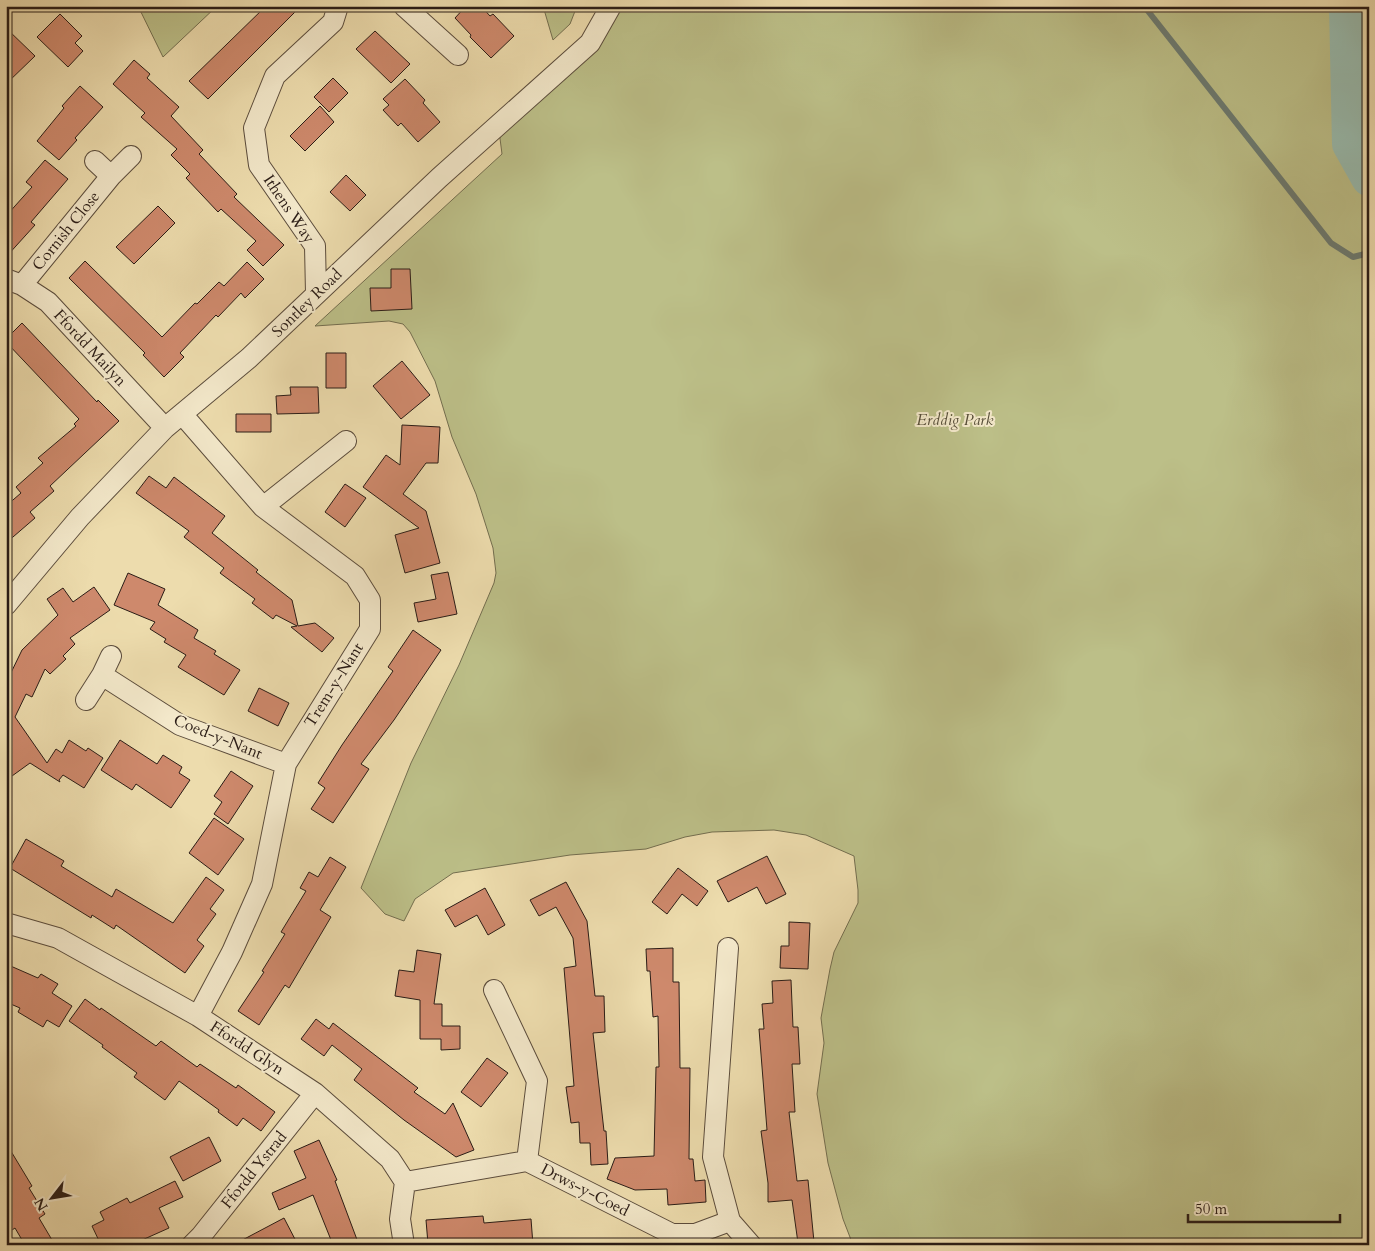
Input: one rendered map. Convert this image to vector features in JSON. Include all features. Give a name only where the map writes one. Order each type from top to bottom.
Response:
[{"type":"street","name":"Ithens Way","points":[[316,293],[315,246],[259,165],[254,128],[275,76],[332,22],[338,6]]},
{"type":"street","points":[[404,6],[458,55]]},
{"type":"street","name":"Sontley Road","points":[[6,605],[80,516],[165,428],[249,358],[439,178],[590,43],[611,6]]},
{"type":"street","name":"Cornish Close","points":[[14,282],[131,156]]},
{"type":"street","name":"Cornish Close","points":[[95,161],[111,176]]},
{"type":"street","name":"Ffordd Mailyn","points":[[14,282],[48,302],[165,428]]},
{"type":"street","name":"Trem-y-Nant","points":[[182,414],[263,507],[355,576],[370,600],[370,629],[286,764],[262,884],[232,952],[198,1016]]},
{"type":"street","points":[[263,507],[346,441]]},
{"type":"street","points":[[86,700],[102,675],[111,656]]},
{"type":"street","name":"Coed-y-Nant","points":[[102,675],[180,725],[286,764]]},
{"type":"street","name":"Ffordd Glyn","points":[[6,923],[58,938],[198,1016],[315,1093],[390,1159],[405,1182]]},
{"type":"street","points":[[728,948],[713,1157],[730,1221],[750,1245]]},
{"type":"street","points":[[494,990],[537,1081],[528,1161]]},
{"type":"street","name":"Ffordd Ystrad","points":[[192,1245],[315,1093]]},
{"type":"street","name":"Drws-y-Coed","points":[[405,1182],[528,1161],[672,1234],[695,1234],[730,1221]]},
{"type":"street","points":[[404,1245],[400,1219],[405,1182]]},
{"type":"green space","points":[[138,6],[217,6],[163,57]]},
{"type":"green space","points":[[543,6],[577,6],[570,24],[553,40]]},
{"type":"green space","name":"Erddig Park","points":[[611,6],[1369,6],[1369,1245],[853,1245],[843,1219],[828,1163],[817,1094],[824,1043],[821,1018],[830,969],[834,952],[858,903],[858,890],[854,856],[806,835],[774,830],[712,832],[685,837],[646,849],[570,855],[453,873],[415,899],[404,921],[385,914],[361,888],[411,763],[459,665],[494,583],[496,573],[493,548],[476,494],[452,437],[435,381],[410,332],[403,324],[389,321],[315,326],[502,154],[498,123]]},
{"type":"building","points":[[266,6],[301,6],[208,99],[189,81]]},
{"type":"building","points":[[466,6],[481,6],[490,16],[493,14],[514,36],[491,58],[470,37],[471,35],[455,18]]},
{"type":"building","points":[[60,14],[82,36],[75,43],[83,51],[68,67],[37,37]]},
{"type":"building","points":[[6,28],[35,56],[6,84]]},
{"type":"building","points":[[375,31],[410,64],[391,83],[356,49]]},
{"type":"building","points":[[134,60],[150,74],[147,78],[179,107],[171,116],[203,150],[199,154],[237,194],[234,197],[284,245],[263,266],[247,250],[256,241],[221,209],[218,212],[186,178],[190,174],[171,155],[177,149],[141,117],[145,113],[113,84]]},
{"type":"building","points":[[333,78],[348,93],[329,112],[314,97]]},
{"type":"building","points":[[405,79],[425,100],[423,103],[440,122],[418,142],[401,123],[398,126],[383,110],[389,105],[383,99]]},
{"type":"building","points":[[80,86],[103,107],[75,138],[77,140],[59,160],[37,141],[64,108],[62,106]]},
{"type":"building","points":[[320,106],[334,122],[305,151],[290,136]]},
{"type":"building","points":[[45,160],[68,179],[31,222],[35,225],[6,257],[6,216],[32,187],[26,182]]},
{"type":"building","points":[[346,175],[366,195],[350,211],[330,192]]},
{"type":"building","points":[[158,206],[175,223],[134,264],[116,247]]},
{"type":"building","points":[[85,261],[162,337],[195,303],[197,304],[219,282],[224,286],[247,262],[264,279],[245,298],[241,293],[218,317],[216,315],[180,353],[184,357],[164,377],[143,355],[145,353],[69,278]]},
{"type":"building","points":[[391,269],[410,269],[412,309],[371,311],[370,288],[391,288]]},
{"type":"building","points":[[22,323],[97,402],[98,400],[119,421],[50,486],[54,491],[30,512],[35,518],[6,543],[6,506],[21,493],[16,487],[43,463],[38,458],[76,426],[74,424],[79,419],[6,342],[6,339]]},
{"type":"building","points":[[326,353],[346,353],[346,388],[326,388]]},
{"type":"building","points":[[402,361],[430,395],[401,419],[373,386]]},
{"type":"building","points":[[290,387],[318,387],[319,413],[277,414],[276,396],[291,395]]},
{"type":"building","points":[[236,414],[271,414],[271,432],[236,432]]},
{"type":"building","points":[[402,425],[440,427],[438,463],[426,463],[403,494],[426,511],[440,563],[405,573],[395,535],[419,528],[363,487],[386,455],[400,465]]},
{"type":"building","points":[[149,476],[166,488],[174,477],[225,516],[212,533],[258,570],[256,572],[292,600],[298,626],[315,623],[334,638],[322,652],[291,627],[297,626],[276,615],[273,619],[252,603],[255,599],[220,573],[224,568],[184,537],[189,531],[136,493]]},
{"type":"building","points":[[345,484],[366,498],[345,527],[325,512]]},
{"type":"building","points":[[448,572],[457,614],[418,622],[414,603],[436,599],[431,575]]},
{"type":"building","points":[[128,573],[165,589],[158,605],[198,630],[194,638],[216,651],[214,654],[240,670],[224,695],[178,667],[186,655],[164,642],[166,639],[150,629],[155,622],[114,605]]},
{"type":"building","points":[[94,587],[110,610],[70,638],[75,644],[63,656],[66,659],[50,674],[45,669],[32,697],[26,694],[15,717],[47,763],[56,749],[62,753],[69,740],[86,751],[88,748],[103,758],[84,788],[63,775],[59,780],[60,782],[30,763],[12,776],[6,767],[6,683],[22,650],[58,615],[47,599],[63,588],[73,602]]},
{"type":"building","points":[[413,630],[441,650],[394,720],[361,764],[369,769],[333,823],[311,809],[325,788],[318,783],[393,671],[388,667]]},
{"type":"building","points":[[259,688],[289,703],[278,726],[248,711]]},
{"type":"building","points":[[120,740],[157,764],[163,755],[182,767],[179,773],[190,780],[171,808],[136,784],[132,790],[101,770]]},
{"type":"building","points":[[231,771],[253,786],[228,824],[214,814],[222,802],[214,796]]},
{"type":"building","points":[[214,818],[244,839],[218,875],[189,853]]},
{"type":"building","points":[[26,839],[64,861],[61,866],[112,897],[116,889],[173,923],[206,877],[224,890],[210,909],[216,914],[197,940],[204,946],[185,973],[116,925],[114,929],[92,915],[91,918],[10,868]]},
{"type":"building","points":[[767,856],[786,894],[766,904],[757,887],[728,902],[717,881]]},
{"type":"building","points":[[330,857],[346,867],[320,910],[331,917],[289,988],[285,985],[259,1025],[238,1011],[264,972],[262,971],[285,934],[281,932],[306,891],[300,888],[309,872],[318,877]]},
{"type":"building","points":[[678,868],[708,891],[697,906],[682,894],[667,914],[652,902]]},
{"type":"building","points":[[566,882],[587,921],[595,996],[604,996],[605,1032],[593,1033],[604,1131],[606,1131],[608,1164],[591,1165],[590,1143],[580,1143],[579,1122],[571,1123],[566,1087],[574,1086],[564,968],[576,966],[573,938],[556,907],[539,916],[530,900]]},
{"type":"building","points":[[485,888],[505,925],[488,935],[477,915],[455,927],[445,910]]},
{"type":"building","points":[[789,922],[810,923],[808,969],[780,968],[781,946],[789,946]]},
{"type":"building","points":[[673,948],[673,982],[679,982],[680,1068],[690,1068],[689,1159],[693,1159],[695,1181],[705,1180],[706,1202],[668,1205],[667,1189],[635,1190],[607,1179],[615,1158],[654,1156],[656,1067],[659,1067],[658,1016],[653,1017],[650,971],[647,971],[646,949]]},
{"type":"building","points":[[417,950],[441,954],[434,1004],[442,1004],[442,1026],[460,1026],[460,1049],[441,1050],[441,1039],[420,1039],[420,1000],[395,996],[399,970],[414,972]]},
{"type":"building","points":[[6,964],[38,978],[41,974],[58,984],[52,993],[72,1006],[59,1027],[47,1020],[43,1027],[18,1012],[20,1008],[6,1002]]},
{"type":"building","points":[[791,980],[793,1027],[798,1027],[800,1064],[792,1064],[795,1112],[789,1112],[797,1181],[808,1180],[814,1242],[798,1243],[792,1200],[768,1202],[768,1183],[761,1131],[767,1130],[759,1029],[764,1029],[762,1004],[773,1003],[772,981]]},
{"type":"building","points":[[85,999],[156,1046],[161,1041],[197,1067],[200,1064],[236,1088],[238,1085],[275,1112],[261,1131],[243,1118],[237,1126],[218,1112],[219,1110],[179,1081],[165,1100],[134,1077],[137,1073],[102,1047],[103,1045],[69,1021]]},
{"type":"building","points":[[316,1019],[329,1029],[333,1023],[418,1088],[414,1092],[445,1114],[453,1103],[474,1150],[456,1157],[404,1120],[354,1080],[362,1069],[332,1045],[324,1056],[301,1039]]},
{"type":"building","points":[[487,1058],[508,1073],[481,1107],[461,1092]]},
{"type":"building","points":[[209,1137],[221,1161],[183,1181],[170,1157]]},
{"type":"building","points":[[319,1140],[337,1180],[335,1181],[359,1245],[333,1245],[313,1195],[279,1210],[272,1193],[306,1178],[294,1151]]},
{"type":"building","points":[[6,1143],[32,1186],[29,1188],[45,1214],[39,1218],[55,1245],[25,1245],[15,1228],[12,1230],[6,1219]]},
{"type":"building","points":[[175,1181],[183,1197],[159,1208],[169,1228],[131,1245],[101,1245],[92,1226],[104,1220],[100,1212],[127,1198],[130,1203]]},
{"type":"building","points":[[483,1216],[484,1223],[531,1219],[533,1245],[462,1245],[462,1241],[428,1244],[426,1220]]},
{"type":"building","points":[[284,1218],[298,1245],[233,1245]]},
{"type":"waterway","points":[[1144,6],[1331,243],[1353,257],[1369,253]]},
{"type":"waterway","points":[[1347,6],[1350,144],[1369,178]]}]
